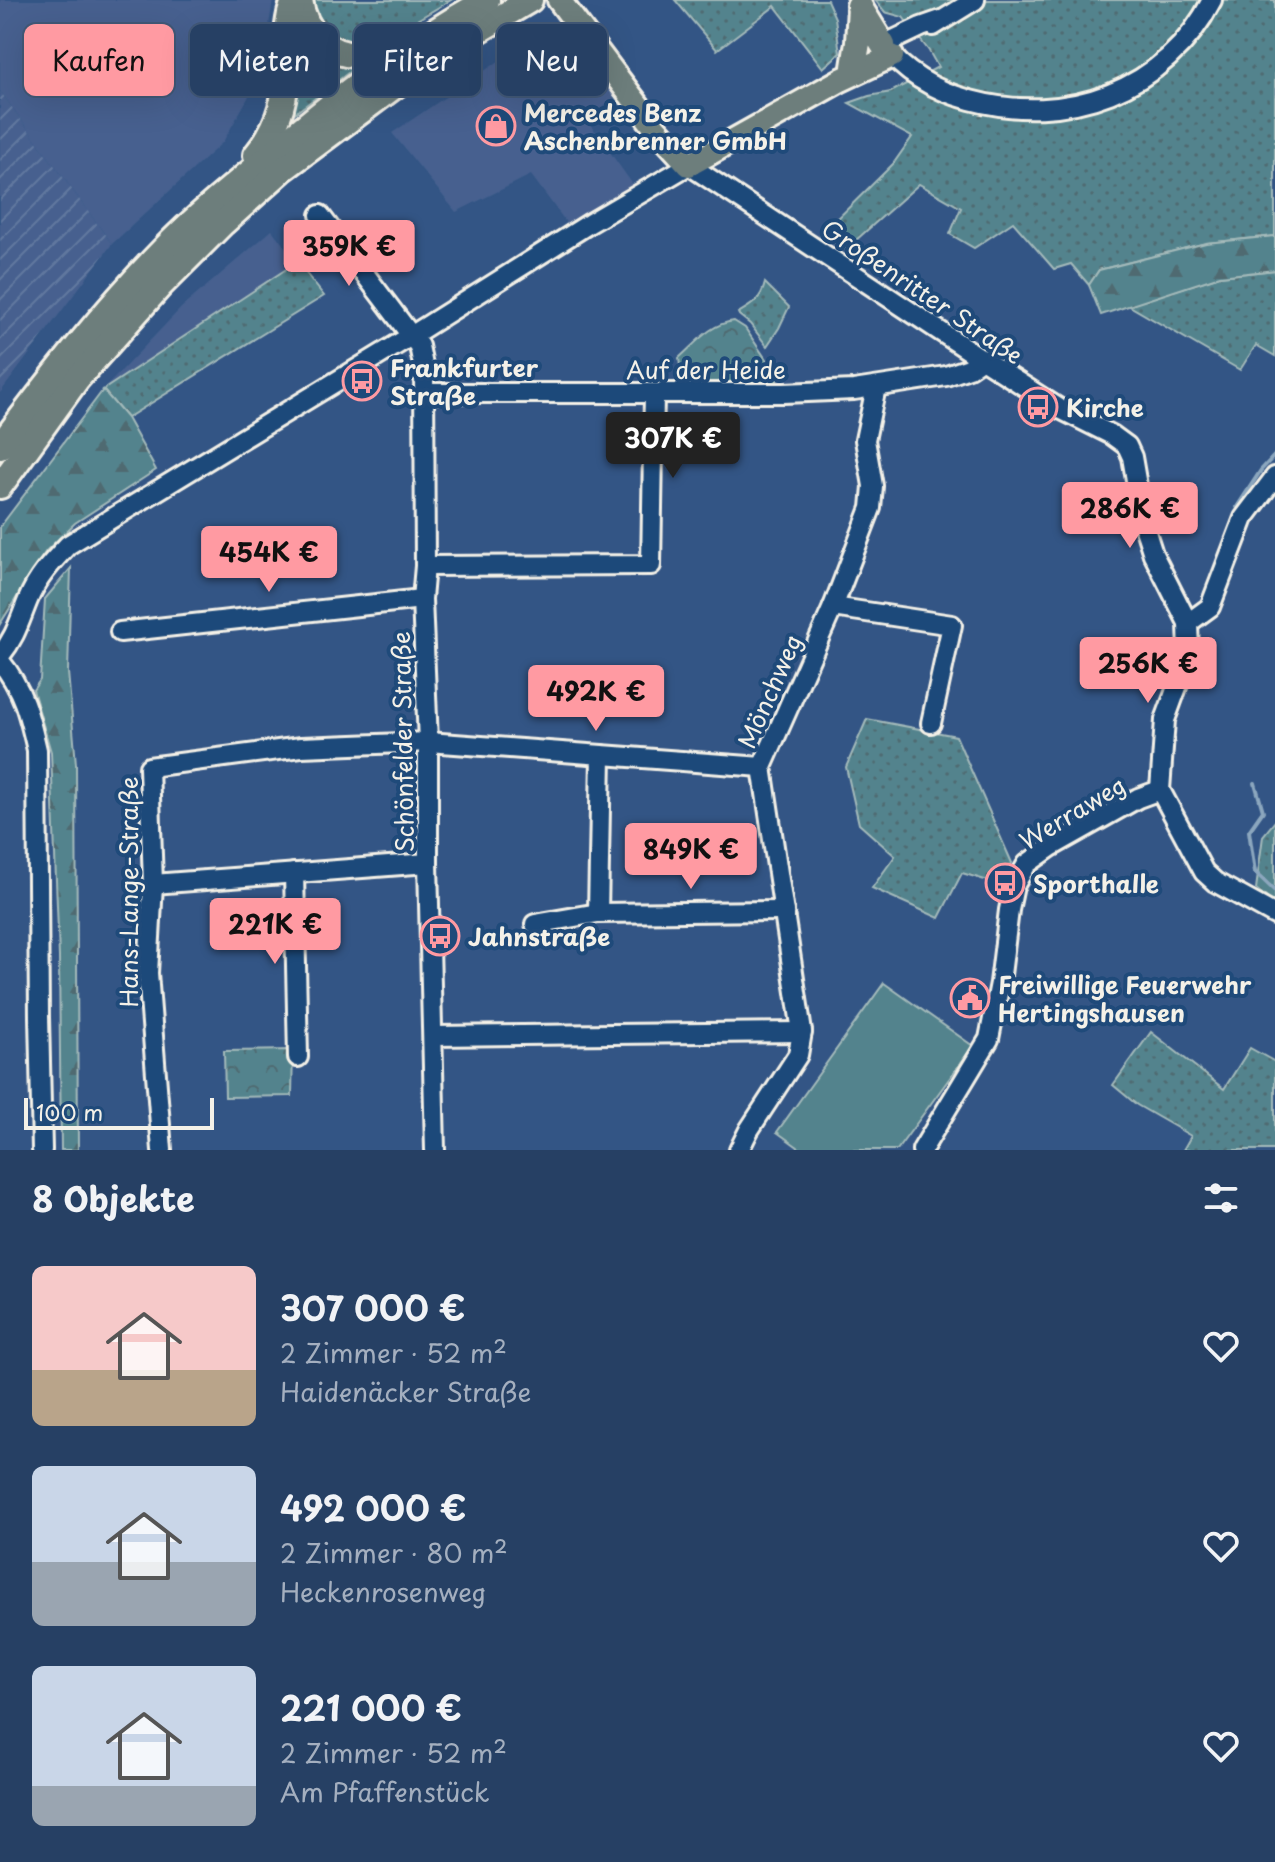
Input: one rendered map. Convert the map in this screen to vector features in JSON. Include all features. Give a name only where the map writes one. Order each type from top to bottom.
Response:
[{"type":"highway","points":[[211,205],[259,151],[275,127],[284,97],[286,27],[294,0]]},
{"type":"highway","points":[[300,0],[302,15],[311,32],[327,46],[344,53],[362,55],[377,51],[446,23]]},
{"type":"highway","points":[[0,446],[47,384],[165,247],[328,106],[372,72],[487,0]]},
{"type":"highway","points":[[0,486],[77,379],[160,286],[223,223],[282,170],[435,56],[527,2]]},
{"type":"highway","points":[[858,4],[888,51]]},
{"type":"highway","points":[[848,73],[858,42],[858,4]]},
{"type":"main road","points":[[559,0],[656,129],[689,165],[888,51]]},
{"type":"street","points":[[975,0],[941,20],[921,27],[888,51],[920,79],[958,97],[1021,109],[1067,106],[1128,86],[1160,65],[1188,37],[1212,0]]},
{"type":"street","points":[[42,1150],[37,750],[21,693],[0,658],[15,635],[43,571],[68,545],[689,165]]},
{"type":"street","name":"Großenritter Straße","points":[[689,165],[982,359],[1060,409],[1103,430],[1127,446],[1153,554],[1188,623],[1189,654],[1165,720],[1160,790]]},
{"type":"street","name":"Schönfelder Straße","points":[[320,215],[419,346],[424,370],[425,566],[422,599],[428,742],[435,1150]]},
{"type":"street","name":"Auf der Heide","points":[[425,393],[784,393],[876,387],[946,376],[969,368],[982,359]]},
{"type":"street","name":"Mönchweg","points":[[743,1149],[749,1130],[798,1055],[802,1032],[762,767],[833,607],[871,508],[873,486],[865,440],[876,387]]},
{"type":"street","points":[[425,566],[651,565],[654,394]]},
{"type":"street","points":[[1188,623],[1210,607],[1244,518],[1275,477]]},
{"type":"street","points":[[120,632],[422,599]]},
{"type":"street","points":[[833,607],[952,625],[931,723]]},
{"type":"street","points":[[428,742],[762,767]]},
{"type":"street","name":"Hans-Lange-Straße","points":[[162,1150],[148,973],[153,884],[149,767],[301,747],[428,742]]},
{"type":"street","points":[[598,913],[601,755]]},
{"type":"street","points":[[1160,790],[1204,872],[1215,882],[1275,915]]},
{"type":"street","name":"Werraweg","points":[[922,1150],[989,1039],[1014,886],[1027,864],[1138,798],[1160,790]]},
{"type":"street","points":[[153,884],[428,863]]},
{"type":"street","points":[[294,873],[298,1057]]},
{"type":"street","points":[[535,924],[598,913],[784,911]]},
{"type":"street","points":[[433,1036],[802,1032]]},
{"type":"shaded area","points":[[0,0],[273,0],[269,24],[190,24],[190,96],[249,96],[223,142],[112,244],[0,91]]},
{"type":"shaded area","name":"Mercedes Benz Aschenbrenner GmbH","points":[[497,62],[497,96],[607,96],[607,82],[617,95],[587,120],[634,186],[568,225],[531,175],[456,212],[392,133],[447,96],[481,96],[481,73]]},
{"type":"shaded area","points":[[0,91],[112,244],[0,393]]},
{"type":"shaded area","points":[[272,230],[297,262],[103,390],[181,308]]},
{"type":"green space","points":[[311,0],[451,0],[410,24],[354,24],[354,46],[338,43],[338,24],[316,24]]},
{"type":"green space","points":[[675,0],[827,0],[835,18],[840,53],[823,68],[775,6],[717,50]]},
{"type":"green space","points":[[875,0],[1275,0],[1275,236],[1206,243],[1099,270],[1089,285],[1071,264],[1054,269],[1013,222],[974,248],[950,234],[961,208],[919,184],[846,249],[821,235],[893,164],[912,137],[849,103],[891,92],[938,67],[903,17],[885,12]]},
{"type":"green space","points":[[338,47],[354,53],[354,69],[338,81]]},
{"type":"green space","points":[[285,96],[318,96],[305,106],[283,121]]},
{"type":"green space","points":[[1275,236],[1275,270],[1220,276],[1101,315],[1089,285],[1099,270],[1206,243]]},
{"type":"green space","points":[[297,262],[324,296],[127,418],[103,390]]},
{"type":"green space","points":[[1275,270],[1275,356],[1256,345],[1240,370],[1128,305],[1220,276]]},
{"type":"green space","points":[[765,283],[789,307],[767,346],[738,313],[755,301]]},
{"type":"green space","points":[[734,321],[745,328],[777,372],[775,385],[692,386],[691,374],[681,374],[679,358],[711,330]]},
{"type":"green space","points":[[103,390],[127,418],[156,470],[75,523],[46,551],[0,624],[0,527]]},
{"type":"green space","points":[[71,568],[68,672],[76,764],[78,1150],[61,1150],[59,957],[51,752],[33,690],[40,680],[45,599]]},
{"type":"green space","points":[[867,719],[956,736],[1012,863],[998,884],[962,873],[939,918],[872,888],[895,856],[859,824],[846,767]]},
{"type":"green space","points":[[1275,821],[1275,904],[1256,889],[1263,836]]},
{"type":"green space","points":[[884,983],[973,1046],[897,1150],[802,1150],[777,1132]]},
{"type":"green space","points":[[1151,1032],[1224,1089],[1250,1048],[1275,1062],[1275,1150],[1183,1150],[1191,1136],[1137,1105],[1113,1085]]},
{"type":"green space","points":[[293,1050],[292,1096],[225,1097],[224,1051]]},
{"type":"waterway","points":[[1237,507],[1261,470],[1275,455]]},
{"type":"waterway","points":[[1255,783],[1263,811],[1249,831],[1255,872],[1275,891]]},
{"type":"place","name":"Mercedes Benz Aschenbrenner GmbH","points":[[496,126]]},
{"type":"place","name":"Frankfurter Straße","points":[[362,381]]},
{"type":"place","name":"Kirche","points":[[1038,407]]},
{"type":"place","name":"Sporthalle","points":[[1005,883]]},
{"type":"place","name":"Jahnstraße","points":[[440,936]]},
{"type":"place","name":"Freiwillige Feuerwehr Hertingshausen","points":[[970,998]]}]
